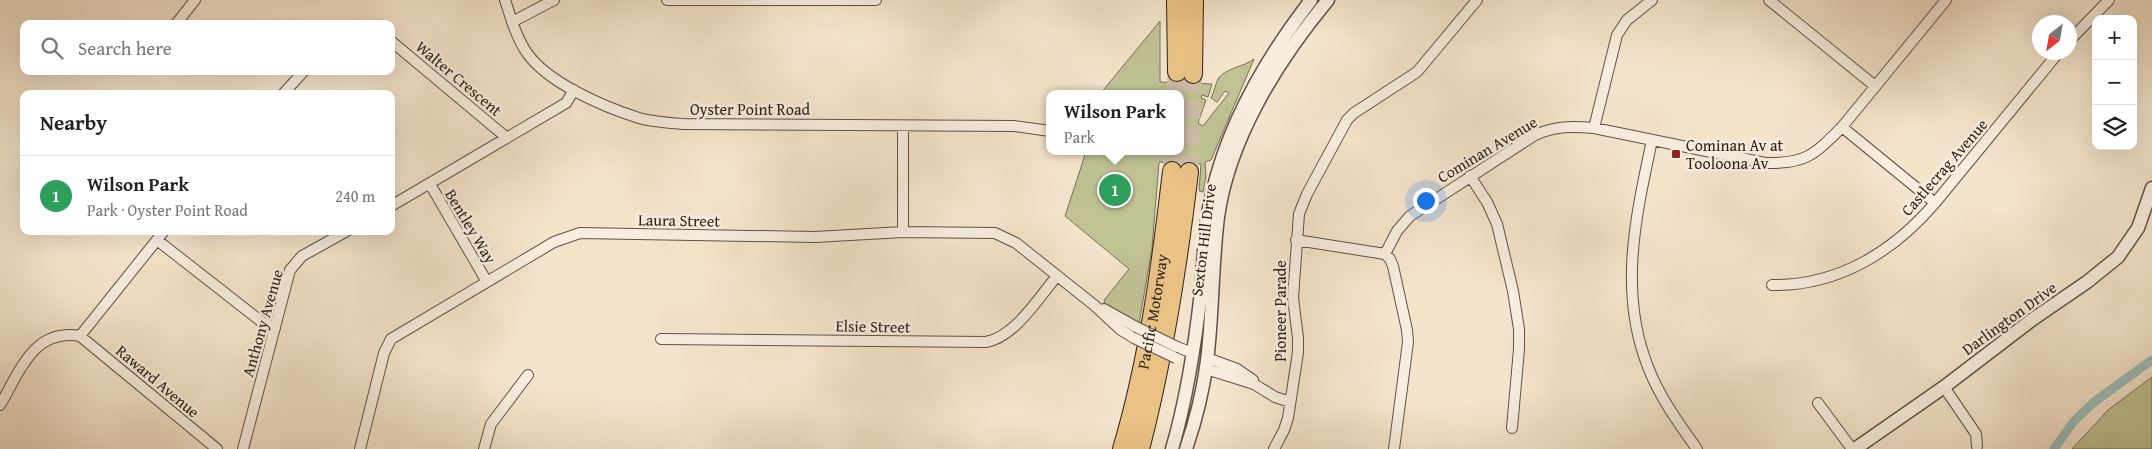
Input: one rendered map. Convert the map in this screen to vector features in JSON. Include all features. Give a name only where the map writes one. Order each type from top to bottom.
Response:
[{"type":"highway","points":[[1176,0],[1185,73],[1194,0]]},
{"type":"highway","name":"Pacific Motorway","points":[[1122,449],[1151,328],[1180,171],[1178,268],[1152,405],[1140,449]]},
{"type":"street","points":[[179,20],[195,0]]},
{"type":"street","name":"Oyster Point Road","points":[[505,0],[512,22],[531,58],[547,73],[574,90],[624,113],[660,122],[684,124],[1014,126],[1046,130]]},
{"type":"street","points":[[512,22],[554,0]]},
{"type":"street","points":[[667,0],[876,0]]},
{"type":"street","name":"Sexton Hill Drive","points":[[1172,449],[1180,420],[1192,358],[1211,196],[1225,149],[1238,118],[1265,68],[1311,0]]},
{"type":"street","name":"Sexton Hill Drive","points":[[1186,449],[1198,407],[1206,364],[1218,217],[1230,164],[1242,134],[1270,84],[1303,32],[1328,0]]},
{"type":"street","name":"Pioneer Parade","points":[[1274,449],[1284,430],[1298,352],[1293,298],[1296,240],[1302,206],[1347,120],[1354,113],[1417,72],[1477,0]]},
{"type":"street","points":[[1594,128],[1617,35],[1633,14],[1652,0]]},
{"type":"street","points":[[1770,0],[1875,86]]},
{"type":"street","points":[[2077,33],[2109,0]]},
{"type":"street","name":"Cominan Avenue","points":[[1385,254],[1397,231],[1410,216],[1535,135],[1549,129],[1570,126],[1594,128],[1751,161],[1792,163],[1805,159],[1842,127],[1944,1]]},
{"type":"street","name":"Walter Crescent","points":[[395,43],[507,138]]},
{"type":"street","name":"Castlecrag Avenue","points":[[1772,285],[1792,285],[1828,279],[1869,259],[1900,238],[1935,203],[2052,60]]},
{"type":"street","points":[[287,90],[300,75]]},
{"type":"street","points":[[395,204],[566,103],[574,90]]},
{"type":"street","points":[[903,126],[903,232]]},
{"type":"street","points":[[1842,127],[1935,203]]},
{"type":"street","points":[[1652,140],[1635,221],[1631,269],[1633,303],[1637,330],[1648,367],[1661,394],[1697,449]]},
{"type":"street","points":[[1470,176],[1487,202],[1497,224],[1513,291],[1519,329],[1519,349],[1512,428]]},
{"type":"street","name":"Bentley Way","points":[[430,184],[487,282]]},
{"type":"street","name":"Darlington Drive","points":[[1854,449],[1944,387],[2033,318],[2087,282],[2118,257],[2138,228],[2152,188]]},
{"type":"street","name":"Laura Street","points":[[360,449],[384,354],[391,339],[554,242],[580,233],[822,237],[903,232],[980,232],[1002,235],[1016,243],[1088,300],[1117,327],[1134,338],[1176,352]]},
{"type":"street","points":[[0,405],[32,350],[50,338],[65,334],[80,336],[161,235],[262,322],[275,328]]},
{"type":"street","name":"Anthony Avenue","points":[[243,449],[290,270],[302,256],[340,235]]},
{"type":"street","points":[[1296,240],[1385,254],[1390,259],[1407,330],[1408,342],[1394,449]]},
{"type":"street","name":"Elsie Street","points":[[661,339],[986,342],[999,339],[1011,329],[1057,276]]},
{"type":"street","name":"Laura Street","points":[[1088,300],[1176,352]]},
{"type":"street","name":"Raward Avenue","points":[[80,336],[217,449]]},
{"type":"street","points":[[1176,352],[1206,364],[1240,371],[1263,389],[1276,397],[1290,402]]},
{"type":"street","points":[[484,449],[491,424],[528,375]]},
{"type":"street","points":[[1944,387],[1976,434],[1978,446]]},
{"type":"street","points":[[1818,403],[1854,449]]},
{"type":"green space","points":[[1160,21],[1160,82],[1212,84],[1208,97],[1202,95],[1201,98],[1206,100],[1198,123],[1203,126],[1229,93],[1225,91],[1217,102],[1211,98],[1221,75],[1254,59],[1211,160],[1205,162],[1206,176],[1203,192],[1199,191],[1201,164],[1159,162],[1152,248],[1139,324],[1104,303],[1105,299],[1129,269],[1065,216],[1085,155],[1184,155],[1184,90],[1103,90]]},
{"type":"green space","points":[[2152,377],[2152,449],[2072,449],[2108,410]]},
{"type":"waterway","points":[[2054,449],[2074,421],[2094,402],[2152,360]]},
{"type":"tunnel","points":[[1175,90],[1177,72]]},
{"type":"tunnel","points":[[1189,172],[1193,74]]},
{"type":"tunnel","points":[[1172,171],[1173,155]]},
{"type":"place","name":"Cominan Av at Tooloona Av","points":[[1676,154]]},
{"type":"place","name":"Wilson Park","points":[[1115,190]]}]
